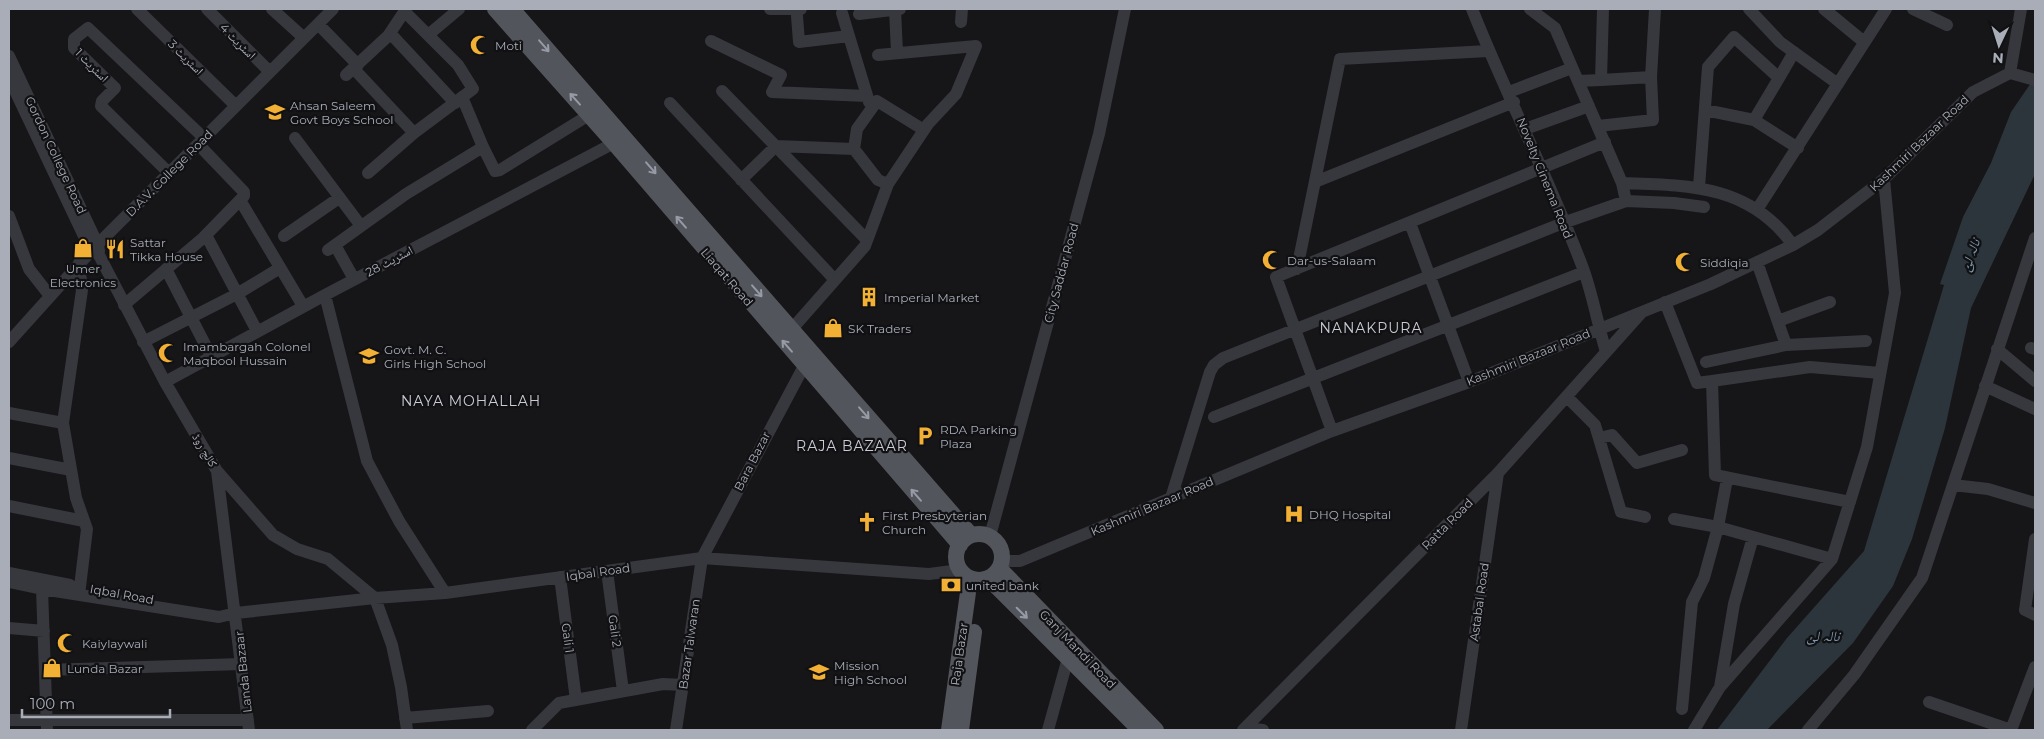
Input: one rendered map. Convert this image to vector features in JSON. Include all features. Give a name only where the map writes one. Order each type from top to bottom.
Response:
[{"type":"main road","name":"Liaqat Road","points":[[495,9],[614,143],[804,366],[965,540]]},
{"type":"main road","name":"Liaqat Road","points":[[512,9],[791,330],[965,540]]},
{"type":"main road","points":[[961,730],[983,572],[1002,554],[1000,547],[990,536],[984,534],[965,540],[957,562],[983,572]]},
{"type":"main road","name":"Ganj Mandi Road","points":[[983,572],[1140,730]]},
{"type":"main road","name":"Ganj Mandi Road","points":[[983,572],[1156,730]]},
{"type":"main road","name":"Raja Bazar","points":[[949,730],[983,572]]},
{"type":"street","name":"اسٹریٹ 3","points":[[137,9],[236,106]]},
{"type":"street","name":"اسٹریٹ 4","points":[[207,9],[270,72]]},
{"type":"street","points":[[272,9],[304,38]]},
{"type":"street","name":"D.A.V. College Road","points":[[9,340],[79,263],[96,250],[169,173],[334,9]]},
{"type":"street","points":[[428,35],[459,9]]},
{"type":"street","points":[[770,9],[799,12],[799,42],[849,36]]},
{"type":"street","points":[[858,14],[898,9],[898,53]]},
{"type":"street","name":"City Saddar Road","points":[[990,536],[1098,134],[1125,9]]},
{"type":"street","name":"Novelty Cinema Road","points":[[1472,9],[1488,51],[1525,129],[1584,272],[1606,352]]},
{"type":"street","points":[[1530,9],[1555,28],[1622,183],[1626,201]]},
{"type":"street","points":[[1601,80],[1603,9]]},
{"type":"street","points":[[1598,126],[1653,120],[1651,77],[1655,9]]},
{"type":"street","points":[[1749,9],[1780,42],[1838,84]]},
{"type":"street","points":[[1824,9],[1864,42]]},
{"type":"street","points":[[1758,208],[1886,9]]},
{"type":"street","points":[[1913,9],[1947,26]]},
{"type":"street","points":[[2021,9],[2010,73],[2035,80]]},
{"type":"street","points":[[353,70],[390,33],[405,10],[458,65],[474,89],[414,133],[368,173]]},
{"type":"street","points":[[842,12],[871,109]]},
{"type":"street","points":[[318,24],[353,70],[414,133]]},
{"type":"street","name":"اسٹریٹ 1","points":[[169,173],[101,106],[102,101],[114,90],[114,87],[74,48],[74,39],[88,28],[201,141]]},
{"type":"street","points":[[390,33],[459,100],[492,168],[500,170],[589,115]]},
{"type":"street","points":[[1699,187],[1708,66],[1734,37],[1779,78]]},
{"type":"street","points":[[711,41],[781,75],[772,92],[867,96]]},
{"type":"street","points":[[791,330],[865,246],[888,184],[924,130],[956,94],[976,46],[878,56]]},
{"type":"street","points":[[1297,269],[1340,59],[1488,51]]},
{"type":"street","points":[[1754,120],[1794,52]]},
{"type":"street","name":"Gordon College Road","points":[[9,56],[96,250]]},
{"type":"street","points":[[1315,182],[1511,97],[1572,68]]},
{"type":"street","name":"Kashmiri Bazaar Road","points":[[983,572],[1020,561],[1332,431],[1469,382],[1711,284],[1793,245],[1818,230],[1884,179],[1973,92],[2010,73]]},
{"type":"street","points":[[1578,81],[1651,77]]},
{"type":"street","name":"Gordon College Road","points":[[9,78],[96,250]]},
{"type":"street","points":[[722,91],[867,240]]},
{"type":"street","points":[[888,184],[878,180],[854,149],[857,129],[877,101],[924,130]]},
{"type":"street","points":[[670,103],[835,280]]},
{"type":"street","points":[[1525,129],[1589,106]]},
{"type":"street","points":[[1705,110],[1754,120],[1798,148]]},
{"type":"street","points":[[295,138],[361,226]]},
{"type":"street","points":[[124,305],[206,236],[244,196],[244,192],[201,141]]},
{"type":"street","points":[[1332,431],[1276,277],[1605,142]]},
{"type":"street","name":"اسٹریٹ 28","points":[[164,382],[325,294],[614,143]]},
{"type":"street","points":[[741,180],[776,146],[854,149]]},
{"type":"street","points":[[354,279],[332,248],[406,194],[483,147]]},
{"type":"street","points":[[1694,730],[1720,687],[1832,559],[1868,447],[1895,293],[1884,179]]},
{"type":"street","points":[[1622,183],[1681,184],[1724,193],[1758,208],[1780,227],[1793,245]]},
{"type":"street","points":[[284,236],[339,198]]},
{"type":"street","points":[[240,200],[303,306]]},
{"type":"street","points":[[1171,498],[1210,372],[1214,365],[1223,358],[1563,223],[1626,201],[1674,203],[1704,207]]},
{"type":"street","points":[[9,216],[29,270],[50,296]]},
{"type":"street","points":[[1410,223],[1450,326],[1469,382]]},
{"type":"street","points":[[206,236],[257,331]]},
{"type":"street","points":[[1810,728],[1854,675],[1922,578],[2035,238]]},
{"type":"street","name":"کالج روڈ","points":[[96,250],[164,382],[217,470],[273,534],[297,549],[328,558],[375,598]]},
{"type":"street","points":[[1757,262],[1786,345]]},
{"type":"street","points":[[79,263],[82,290],[63,423],[76,498],[87,529],[80,591]]},
{"type":"street","points":[[143,342],[237,294],[280,268]]},
{"type":"street","points":[[166,269],[211,356]]},
{"type":"street","points":[[1214,417],[1314,380],[1584,272]]},
{"type":"street","points":[[325,294],[367,461],[399,521],[445,593]]},
{"type":"street","points":[[1665,302],[1697,383],[1810,367],[1880,373]]},
{"type":"street","points":[[1778,321],[1830,302]]},
{"type":"street","name":"Ratta Road","points":[[1244,729],[1498,473],[1643,310]]},
{"type":"street","points":[[1706,362],[1786,345],[1866,341]]},
{"type":"street","points":[[1997,349],[2035,382]]},
{"type":"street","name":"Bara Bazar","points":[[702,558],[804,366]]},
{"type":"street","points":[[1712,381],[1715,475],[1850,502]]},
{"type":"street","points":[[1985,386],[2035,409]]},
{"type":"street","points":[[1567,397],[1595,426],[1621,512],[1645,517]]},
{"type":"street","points":[[9,413],[63,423]]},
{"type":"street","points":[[1599,438],[1612,435],[1637,463],[1682,450]]},
{"type":"street","points":[[9,458],[71,470]]},
{"type":"street","name":"Landa Bazaar","points":[[217,470],[249,725]]},
{"type":"street","name":"Astabal Road","points":[[1461,730],[1498,473]]},
{"type":"street","points":[[1682,708],[1692,602],[1704,578],[1718,527],[1728,479]]},
{"type":"street","points":[[1953,485],[1988,489],[2035,503]]},
{"type":"street","points":[[9,506],[84,521]]},
{"type":"street","points":[[1674,519],[1718,527],[1832,559]]},
{"type":"street","points":[[1720,687],[1734,604],[1753,537]]},
{"type":"street","points":[[2035,539],[2032,589],[2025,610],[2035,615]]},
{"type":"street","name":"Iqbal Road","points":[[9,582],[42,589],[80,591],[236,613],[375,598],[445,593],[702,558],[929,574],[983,572]]},
{"type":"street","name":"Bazar Talwaran","points":[[676,730],[702,558]]},
{"type":"street","name":"Gali 2","points":[[607,571],[623,691]]},
{"type":"street","name":"Iqbal Road","points":[[9,573],[80,591]]},
{"type":"street","name":"Gali 1","points":[[560,577],[576,700]]},
{"type":"street","points":[[42,589],[47,725]]},
{"type":"street","points":[[375,598],[392,645],[406,724],[488,711]]},
{"type":"street","points":[[9,628],[44,632]]},
{"type":"street","points":[[1048,730],[1068,658]]},
{"type":"street","points":[[45,670],[242,664]]},
{"type":"street","points":[[1929,702],[2011,730],[2035,670]]},
{"type":"street","points":[[532,730],[559,703],[663,684],[683,685]]},
{"type":"street","points":[[9,720],[47,725],[249,725]]},
{"type":"street","points":[[1810,728],[1825,730]]},
{"type":"street","points":[[1244,729],[1262,730]]},
{"type":"water","name":"نالہ لئ","points":[[2035,77],[2035,174],[1971,308],[1945,428],[1912,539],[1893,586],[1853,643],[1767,730],[1717,730],[1787,638],[1864,551],[1944,285],[1940,284],[1963,217],[1991,163],[2011,112]]},
{"type":"place","name":"Moti","points":[[480,45]]},
{"type":"place","name":"Ahsan Saleem Govt Boys School","points":[[275,112]]},
{"type":"place","name":"Umer Electronics","points":[[83,248]]},
{"type":"place","name":"Sattar Tikka House","points":[[115,249]]},
{"type":"place","name":"Dar-us-Salaam","points":[[1272,260]]},
{"type":"place","name":"Siddiqia","points":[[1685,262]]},
{"type":"place","name":"Imperial Market","points":[[869,297]]},
{"type":"place","name":"SK Traders","points":[[833,328]]},
{"type":"place","name":"Imambargah Colonel Maqbool Hussain","points":[[168,353]]},
{"type":"place","name":"Govt. M. C. Girls High School","points":[[369,356]]},
{"type":"place","name":"RDA Parking Plaza","points":[[925,436]]},
{"type":"place","name":"DHQ Hospital","points":[[1294,514]]},
{"type":"place","name":"First Presbyterian Church","points":[[867,522]]},
{"type":"place","name":"united bank","points":[[951,585]]},
{"type":"place","name":"Kaiylaywali","points":[[67,643]]},
{"type":"place","name":"Lunda Bazar","points":[[52,668]]},
{"type":"place","name":"Mission High School","points":[[819,672]]},
{"type":"district","name":"NANAKPURA","points":[[1371,328]]},
{"type":"district","name":"NAYA MOHALLAH","points":[[471,401]]},
{"type":"district","name":"RAJA BAZAAR","points":[[852,446]]}]
